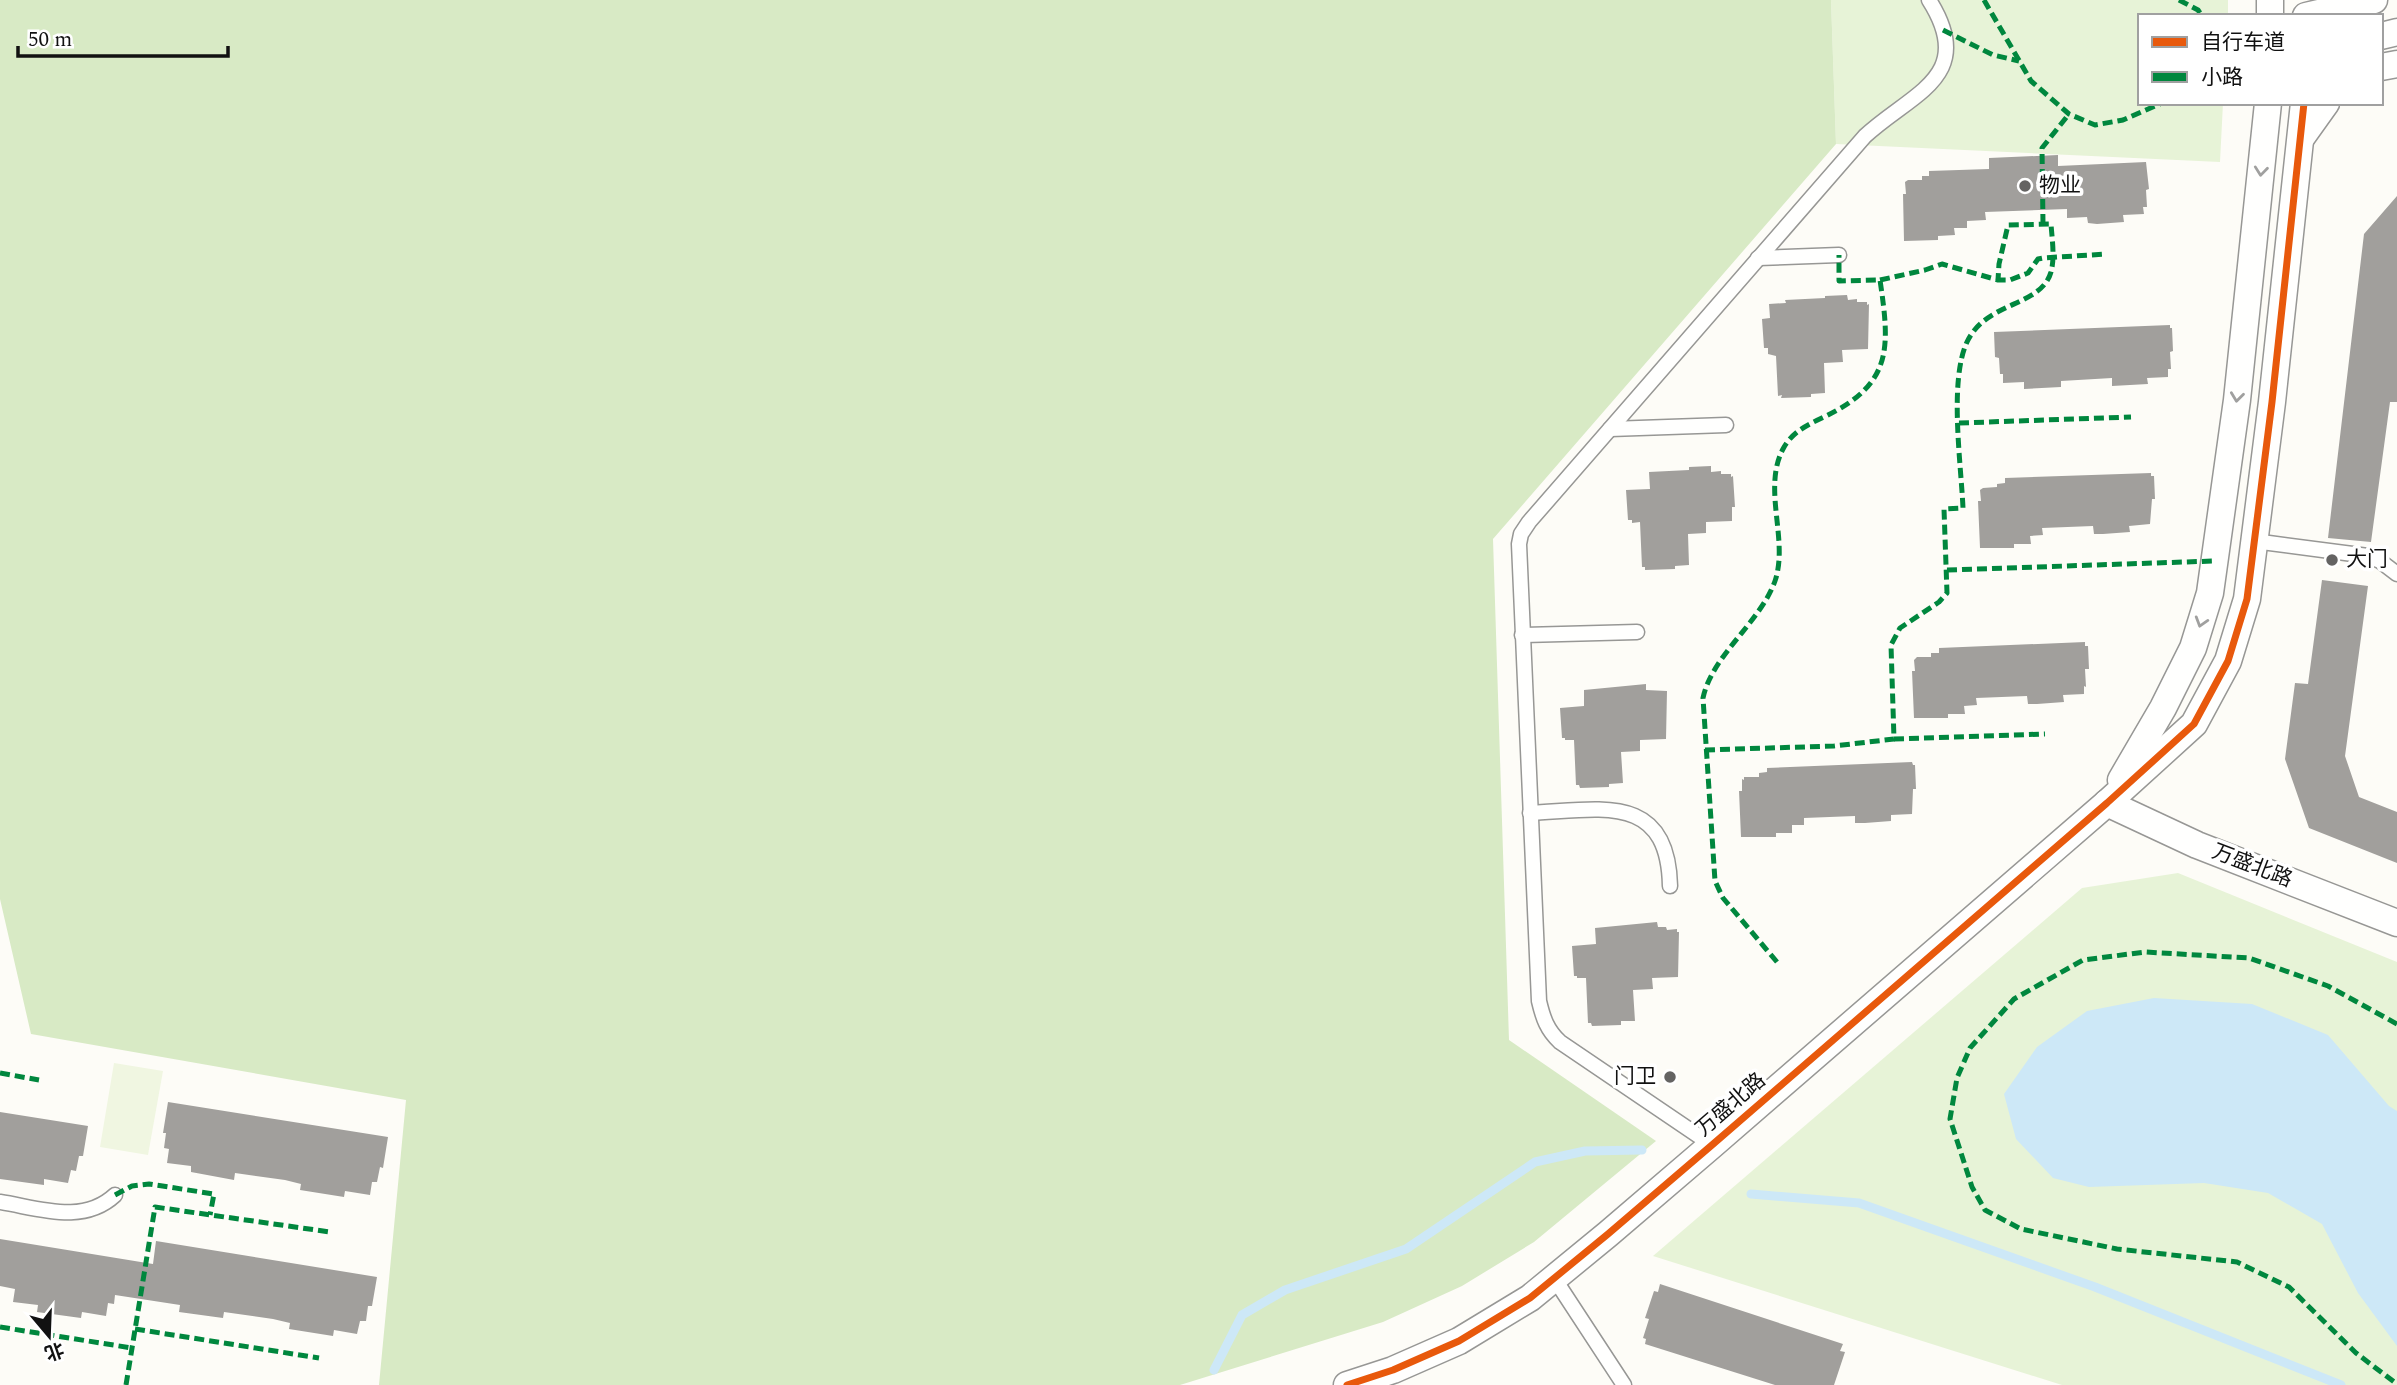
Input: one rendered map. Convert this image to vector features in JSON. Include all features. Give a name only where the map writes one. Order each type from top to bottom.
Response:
[{"type":"street","points":[[2315,14],[2374,0]]},
{"type":"street","points":[[2107,803],[2163,708],[2193,648],[2210,593],[2237,400],[2268,105]]},
{"type":"street","points":[[2107,803],[2194,724],[2228,661],[2247,598],[2273,402],[2304,105]]},
{"type":"street","points":[[2300,140],[2325,105]]},
{"type":"street","name":"万盛北路","points":[[1347,1385],[1394,1370],[1459,1341],[1530,1298],[1712,1145],[2107,803],[2197,845],[2397,923]]},
{"type":"lane","points":[[1712,1145],[1566,1046],[1551,1034],[1545,1024],[1539,1001],[1518,554],[1521,534],[1865,136],[1931,85],[1943,68],[1946,50],[1943,30],[1929,0]]},
{"type":"lane","points":[[1758,258],[1839,255]]},
{"type":"lane","points":[[1610,429],[1726,425]]},
{"type":"lane","points":[[2254,541],[2368,556],[2397,574]]},
{"type":"lane","points":[[1522,635],[1637,632]]},
{"type":"lane","points":[[1530,813],[1611,810],[1634,815],[1657,833],[1664,846],[1669,859],[1670,886]]},
{"type":"lane","points":[[0,1202],[79,1213],[99,1208],[115,1195]]},
{"type":"lane","points":[[1554,1278],[1624,1385]]},
{"type":"green space","points":[[0,0],[1831,0],[1836,144],[1493,539],[1509,1040],[1656,1141],[1534,1242],[1462,1286],[1383,1322],[1180,1385],[379,1385],[406,1100],[31,1034],[0,899]]},
{"type":"green space","points":[[1831,0],[2228,0],[2228,14],[2138,14],[2138,105],[2223,105],[2220,162],[1836,144]]},
{"type":"green space","points":[[2178,873],[2397,962],[2397,1385],[2062,1385],[1653,1256],[2082,888]]},
{"type":"green space","points":[[114,1063],[163,1071],[148,1155],[100,1147]]},
{"type":"water","points":[[2154,998],[2252,1004],[2328,1035],[2389,1106],[2397,1111],[2397,1346],[2358,1293],[2322,1224],[2268,1193],[2204,1183],[2089,1187],[2053,1178],[2016,1139],[2004,1094],[2037,1047],[2087,1011]]},
{"type":"building","points":[[2058,155],[2058,166],[2146,162],[2149,189],[2146,190],[2147,207],[2143,207],[2144,214],[2123,215],[2124,222],[2097,224],[2088,223],[2087,217],[2067,218],[2067,209],[1985,212],[1986,220],[1967,221],[1967,228],[1954,228],[1955,235],[1938,236],[1938,240],[1904,241],[1903,194],[1906,194],[1905,182],[1908,180],[1922,180],[1922,176],[1929,176],[1929,171],[1989,169],[1989,158]]},
{"type":"building","points":[[2397,196],[2397,402],[2390,402],[2371,542],[2328,538],[2364,234]]},
{"type":"building","points":[[1847,295],[1848,300],[1857,299],[1857,302],[1869,304],[1868,349],[1842,350],[1843,362],[1824,363],[1825,393],[1811,394],[1811,397],[1781,398],[1782,395],[1778,396],[1776,356],[1768,354],[1768,348],[1764,348],[1762,319],[1770,318],[1769,304],[1786,303],[1785,300]]},
{"type":"building","points":[[2170,325],[2173,351],[2170,352],[2171,369],[2168,369],[2168,377],[2147,378],[2148,384],[2112,386],[2112,378],[2061,381],[2061,387],[2024,389],[2024,382],[2003,383],[1999,358],[1995,357],[1994,332]]},
{"type":"building","points":[[1711,466],[1711,472],[1721,471],[1721,474],[1733,476],[1735,507],[1732,507],[1732,521],[1706,522],[1706,533],[1688,534],[1689,565],[1675,566],[1675,569],[1645,570],[1645,567],[1642,567],[1640,522],[1632,523],[1632,520],[1628,520],[1626,490],[1650,489],[1649,472]]},
{"type":"building","points":[[2151,473],[2151,476],[2154,476],[2155,499],[2152,499],[2150,524],[2129,526],[2130,532],[2103,534],[2094,534],[2093,526],[2042,528],[2043,535],[2030,536],[2031,544],[2014,544],[2014,548],[1980,548],[1980,490],[1997,487],[1997,484],[2005,483],[2005,478]]},
{"type":"building","points":[[2322,580],[2368,586],[2345,756],[2359,797],[2397,812],[2397,863],[2309,828],[2285,759],[2295,683],[2308,684]]},
{"type":"building","points":[[2085,642],[2085,646],[2088,646],[2089,669],[2085,669],[2084,694],[2063,695],[2064,702],[2037,704],[2028,704],[2027,696],[1976,698],[1977,705],[1964,706],[1965,714],[1948,714],[1948,718],[1914,718],[1912,671],[1915,671],[1914,660],[1917,657],[1931,657],[1931,653],[1939,653],[1939,648]]},
{"type":"building","points":[[1646,684],[1646,690],[1667,691],[1666,739],[1640,740],[1640,751],[1621,752],[1623,783],[1609,784],[1609,787],[1580,788],[1576,785],[1574,740],[1562,738],[1560,708],[1584,706],[1584,690]]},
{"type":"building","points":[[1912,762],[1915,765],[1916,789],[1913,789],[1912,814],[1891,815],[1891,821],[1865,823],[1855,823],[1855,816],[1804,818],[1804,825],[1792,825],[1792,833],[1776,833],[1776,837],[1741,837],[1739,791],[1742,791],[1744,777],[1759,777],[1759,773],[1767,772],[1767,768]]},
{"type":"building","points":[[1657,922],[1658,927],[1677,929],[1679,932],[1678,977],[1652,978],[1653,989],[1633,990],[1635,1021],[1621,1021],[1621,1025],[1592,1026],[1588,1023],[1586,978],[1574,976],[1572,946],[1596,944],[1595,928]]},
{"type":"building","points":[[168,1102],[388,1137],[383,1168],[380,1167],[377,1182],[372,1182],[370,1195],[345,1191],[344,1197],[300,1190],[301,1184],[285,1180],[235,1173],[234,1180],[191,1172],[191,1166],[167,1163],[169,1149],[164,1148],[166,1133],[163,1133]]},
{"type":"building","points":[[0,1112],[88,1126],[83,1156],[79,1156],[76,1171],[71,1170],[68,1183],[44,1179],[44,1185],[0,1179]]},
{"type":"building","points":[[0,1239],[153,1264],[156,1241],[377,1277],[372,1306],[368,1306],[366,1321],[360,1321],[357,1334],[334,1330],[333,1336],[289,1329],[290,1323],[224,1312],[223,1318],[179,1312],[180,1305],[115,1295],[114,1304],[108,1303],[106,1316],[82,1312],[81,1318],[37,1312],[38,1305],[13,1302],[15,1289],[0,1286]]},
{"type":"building","points":[[1660,1284],[1843,1344],[1840,1351],[1845,1352],[1834,1385],[1775,1385],[1645,1344],[1646,1339],[1643,1338],[1649,1319],[1645,1318],[1654,1291],[1658,1292]]},
{"type":"waterway","points":[[1214,1370],[1242,1315],[1285,1290],[1406,1249],[1535,1162],[1585,1151],[1642,1150]]},
{"type":"waterway","points":[[1751,1194],[1859,1203],[2095,1287],[2341,1385]]},
{"type":"marked path","points":[[1984,0],[2031,81],[2069,114],[2095,125],[2123,120],[2157,105]]},
{"type":"marked path","points":[[2179,0],[2201,14]]},
{"type":"marked path","points":[[1943,30],[1993,55],[2019,61]]},
{"type":"marked path","points":[[2043,224],[2042,148],[2069,114]]},
{"type":"marked path","points":[[1705,750],[1834,746],[1894,739],[1891,645],[1900,628],[1939,602],[1947,593],[1944,509],[1963,508],[1957,400],[1962,358],[1967,342],[1987,319],[2025,299],[2045,283],[2053,260],[2051,224],[2008,225],[1998,280]]},
{"type":"marked path","points":[[1880,280],[1942,264],[1998,280],[2010,280],[2028,273],[2038,259],[2106,254]]},
{"type":"marked path","points":[[1777,962],[1723,898],[1715,881],[1703,698],[1716,667],[1759,611],[1775,581],[1779,565],[1775,481],[1777,464],[1783,449],[1800,430],[1847,404],[1863,391],[1875,377],[1882,362],[1885,325],[1880,280],[1839,281],[1839,255]]},
{"type":"marked path","points":[[1959,423],[2131,417]]},
{"type":"marked path","points":[[1947,570],[2214,561]]},
{"type":"marked path","points":[[1894,739],[2045,734]]},
{"type":"marked path","points":[[2397,1024],[2328,986],[2249,958],[2145,952],[2083,960],[2014,999],[1970,1048],[1957,1078],[1950,1119],[1972,1187],[1985,1210],[2021,1229],[2117,1249],[2237,1262],[2289,1287],[2356,1353],[2397,1384]]},
{"type":"marked path","points":[[0,1073],[39,1080]]},
{"type":"marked path","points":[[115,1195],[132,1186],[149,1184],[214,1194],[210,1215]]},
{"type":"marked path","points":[[126,1385],[155,1207],[330,1232]]},
{"type":"marked path","points":[[0,1327],[132,1348]]},
{"type":"marked path","points":[[135,1329],[319,1358]]},
{"type":"cycle path","points":[[1347,1385],[1393,1370],[1459,1341],[1530,1298],[1712,1145],[2107,803],[2194,724],[2228,661],[2247,599],[2272,402],[2304,105]]},
{"type":"place","name":"物业","points":[[2025,186]]},
{"type":"place","name":"大门","points":[[2332,560]]},
{"type":"place","name":"门卫","points":[[1670,1077]]}]
